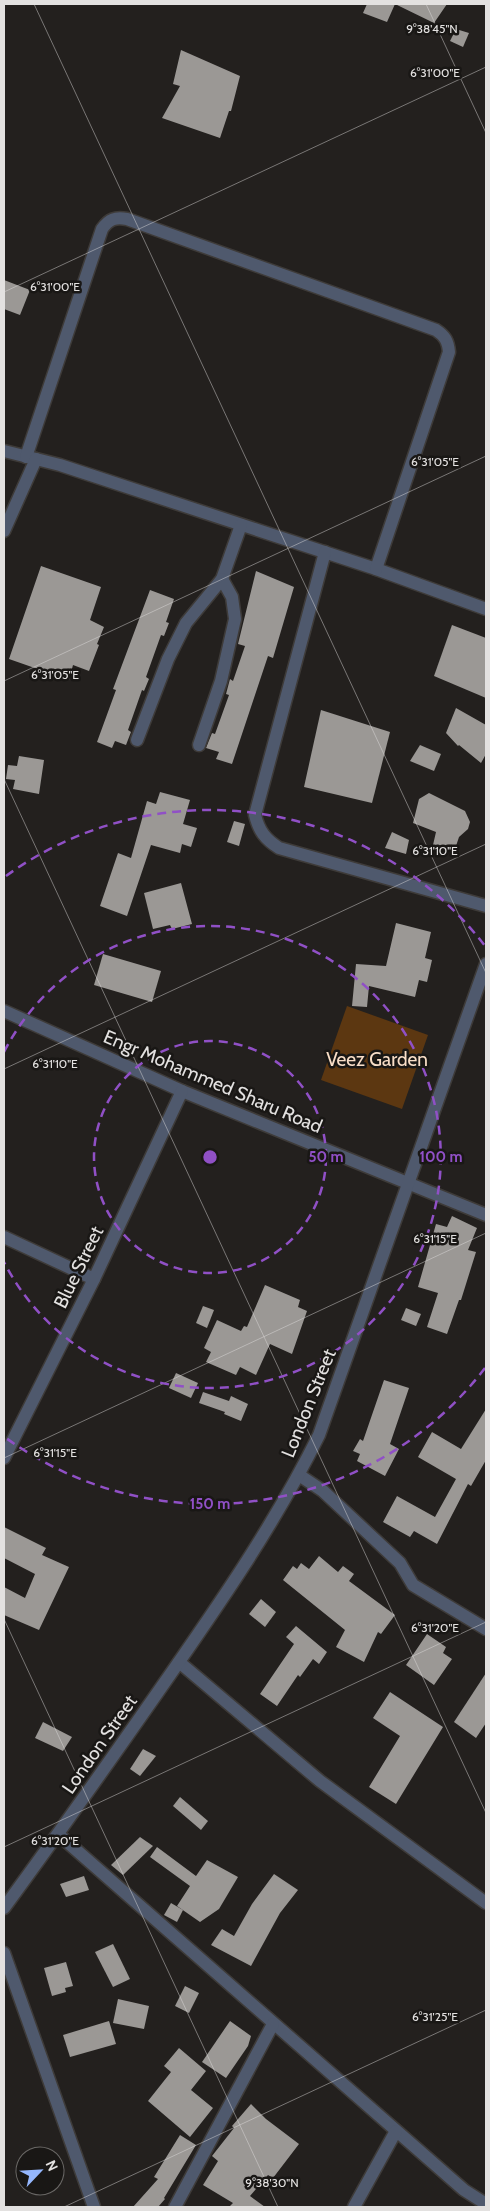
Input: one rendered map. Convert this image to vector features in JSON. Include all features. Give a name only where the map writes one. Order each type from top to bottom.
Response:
[{"type":"street","points":[[4,531],[31,458],[102,229],[116,217],[127,218],[436,330],[448,342],[448,352],[376,569]]},
{"type":"street","points":[[4,451],[60,465],[376,569],[486,609]]},
{"type":"street","points":[[137,740],[168,659],[186,623],[222,579],[241,525]]},
{"type":"street","points":[[325,552],[255,815],[258,828],[266,840],[279,848],[486,906]]},
{"type":"street","points":[[199,745],[221,681],[235,619],[232,597],[222,579]]},
{"type":"street","name":"London Street","points":[[4,1908],[179,1662],[269,1526],[299,1476],[319,1435],[486,964]]},
{"type":"street","name":"Engr Mohammed Sharu Road","points":[[4,1011],[182,1091],[410,1182],[486,1215]]},
{"type":"street","name":"Blue Street","points":[[4,1458],[94,1279],[182,1091]]},
{"type":"street","points":[[4,1237],[94,1279]]},
{"type":"street","points":[[299,1476],[323,1490],[400,1563],[413,1585],[486,1629]]},
{"type":"street","points":[[179,1662],[320,1781],[486,1903]]},
{"type":"street","points":[[58,1834],[396,2132],[464,2190],[486,2204]]},
{"type":"street","points":[[4,1953],[94,2207]]},
{"type":"street","points":[[175,2207],[273,2024]]},
{"type":"street","points":[[354,2207],[396,2132]]},
{"type":"green space","name":"Veez Garden","points":[[347,1006],[428,1035],[402,1109],[321,1080]]},
{"type":"building","points":[[367,4],[395,4],[387,22],[363,13]]},
{"type":"building","points":[[395,4],[447,4],[434,23]]},
{"type":"building","points":[[456,29],[469,33],[463,47],[450,41]]},
{"type":"building","points":[[181,50],[240,76],[231,111],[229,111],[220,138],[162,118],[180,86],[173,84]]},
{"type":"building","points":[[4,280],[30,290],[20,315],[4,309]]},
{"type":"building","points":[[41,566],[101,587],[90,620],[104,627],[97,644],[99,645],[89,671],[73,665],[69,680],[9,659]]},
{"type":"building","points":[[256,571],[294,587],[273,658],[268,656],[232,764],[216,759],[219,752],[206,748],[212,733],[215,734],[229,695],[226,694],[230,679],[233,681],[245,646],[238,644]]},
{"type":"building","points":[[150,590],[174,599],[166,622],[169,623],[164,636],[161,635],[146,677],[149,679],[144,691],[142,690],[128,730],[131,732],[126,745],[115,741],[112,748],[97,742],[116,690],[113,689]]},
{"type":"building","points":[[452,625],[486,638],[486,698],[434,676]]},
{"type":"building","points":[[456,708],[486,725],[486,754],[481,763],[458,746],[446,733]]},
{"type":"building","points":[[321,710],[390,732],[372,803],[304,787]]},
{"type":"building","points":[[420,745],[441,754],[434,771],[410,761]]},
{"type":"building","points":[[19,756],[44,760],[39,794],[13,789],[15,780],[6,779],[8,765],[17,766]]},
{"type":"building","points":[[160,792],[190,800],[183,824],[197,828],[191,847],[182,844],[180,853],[151,845],[127,916],[100,906],[118,853],[131,858],[147,801],[156,804]]},
{"type":"building","points":[[429,793],[465,811],[470,822],[468,829],[459,837],[455,849],[433,845],[436,832],[413,823],[419,799]]},
{"type":"building","points":[[234,821],[245,824],[239,846],[227,842]]},
{"type":"building","points":[[392,832],[409,840],[406,854],[385,848]]},
{"type":"building","points":[[181,883],[192,924],[172,929],[170,925],[153,929],[144,893]]},
{"type":"building","points":[[396,923],[431,932],[425,958],[432,960],[427,982],[419,980],[415,997],[369,986],[367,1007],[352,1006],[356,964],[386,966]]},
{"type":"building","points":[[103,954],[161,971],[152,1002],[94,985]]},
{"type":"building","points":[[452,1216],[477,1228],[468,1250],[476,1252],[461,1300],[459,1300],[447,1334],[427,1327],[438,1293],[418,1287],[436,1224],[447,1227]]},
{"type":"building","points":[[265,1285],[300,1300],[298,1307],[307,1311],[292,1354],[270,1344],[256,1375],[240,1367],[236,1375],[206,1362],[211,1352],[204,1348],[217,1320],[241,1331],[244,1326],[247,1327]]},
{"type":"building","points":[[203,1306],[214,1310],[207,1328],[196,1323]]},
{"type":"building","points":[[406,1308],[421,1314],[416,1326],[401,1320]]},
{"type":"building","points":[[176,1373],[198,1383],[191,1398],[169,1388]]},
{"type":"building","points":[[384,1380],[409,1388],[390,1444],[399,1449],[385,1476],[357,1461],[360,1454],[353,1451],[360,1439],[363,1441]]},
{"type":"building","points":[[203,1392],[229,1401],[231,1396],[248,1404],[241,1421],[224,1414],[225,1412],[199,1403]]},
{"type":"building","points":[[486,1409],[486,1460],[471,1486],[468,1484],[437,1544],[414,1531],[410,1537],[383,1522],[397,1496],[435,1517],[456,1479],[418,1457],[432,1432],[461,1449]]},
{"type":"building","points":[[4,1527],[46,1548],[42,1555],[69,1567],[39,1630],[4,1615],[4,1587],[25,1598],[35,1574],[4,1558]]},
{"type":"building","points":[[319,1556],[338,1572],[343,1566],[354,1574],[349,1581],[395,1615],[381,1634],[378,1632],[364,1662],[336,1647],[345,1630],[283,1580],[293,1566],[297,1569],[301,1563],[309,1569]]},
{"type":"building","points":[[261,1599],[276,1612],[265,1627],[249,1614]]},
{"type":"building","points":[[296,1626],[327,1652],[319,1664],[313,1659],[300,1677],[298,1675],[277,1706],[260,1694],[294,1644],[286,1637]]},
{"type":"building","points":[[427,1634],[446,1647],[443,1653],[452,1659],[434,1685],[406,1665]]},
{"type":"building","points":[[486,1673],[486,1723],[476,1738],[454,1722]]},
{"type":"building","points":[[390,1692],[443,1727],[396,1804],[369,1787],[400,1736],[373,1718]]},
{"type":"building","points":[[43,1722],[72,1737],[63,1751],[35,1738]]},
{"type":"building","points":[[143,1749],[156,1756],[140,1776],[130,1769]]},
{"type":"building","points":[[180,1797],[208,1821],[201,1830],[173,1806]]},
{"type":"building","points":[[140,1837],[153,1846],[123,1875],[111,1865]]},
{"type":"building","points":[[157,1847],[196,1876],[207,1860],[238,1877],[219,1909],[200,1922],[177,1906],[190,1886],[150,1857]]},
{"type":"building","points":[[274,1874],[298,1890],[280,1913],[251,1966],[211,1945],[222,1929],[234,1936],[252,1904]]},
{"type":"building","points":[[84,1876],[89,1890],[66,1897],[60,1884]]},
{"type":"building","points":[[171,1903],[183,1910],[177,1922],[164,1915]]},
{"type":"building","points":[[113,1944],[130,1979],[113,1987],[95,1952]]},
{"type":"building","points":[[66,1962],[73,1986],[65,1988],[66,1992],[52,1996],[44,1968]]},
{"type":"building","points":[[185,1986],[199,1993],[189,2013],[175,2006]]},
{"type":"building","points":[[118,1999],[149,2006],[144,2029],[113,2023]]},
{"type":"building","points":[[109,2021],[116,2044],[70,2057],[63,2035]]},
{"type":"building","points":[[230,2021],[251,2036],[248,2046],[226,2078],[202,2062]]},
{"type":"building","points":[[179,2048],[206,2071],[191,2090],[213,2108],[190,2137],[148,2101],[171,2072],[164,2066]]},
{"type":"building","points":[[251,2104],[266,2119],[299,2144],[273,2178],[268,2175],[250,2196],[265,2207],[229,2207],[233,2203],[203,2185],[218,2161],[212,2156],[234,2128],[232,2126]]},
{"type":"building","points":[[180,2135],[196,2145],[165,2199],[158,2207],[133,2207],[158,2179],[154,2177]]}]
